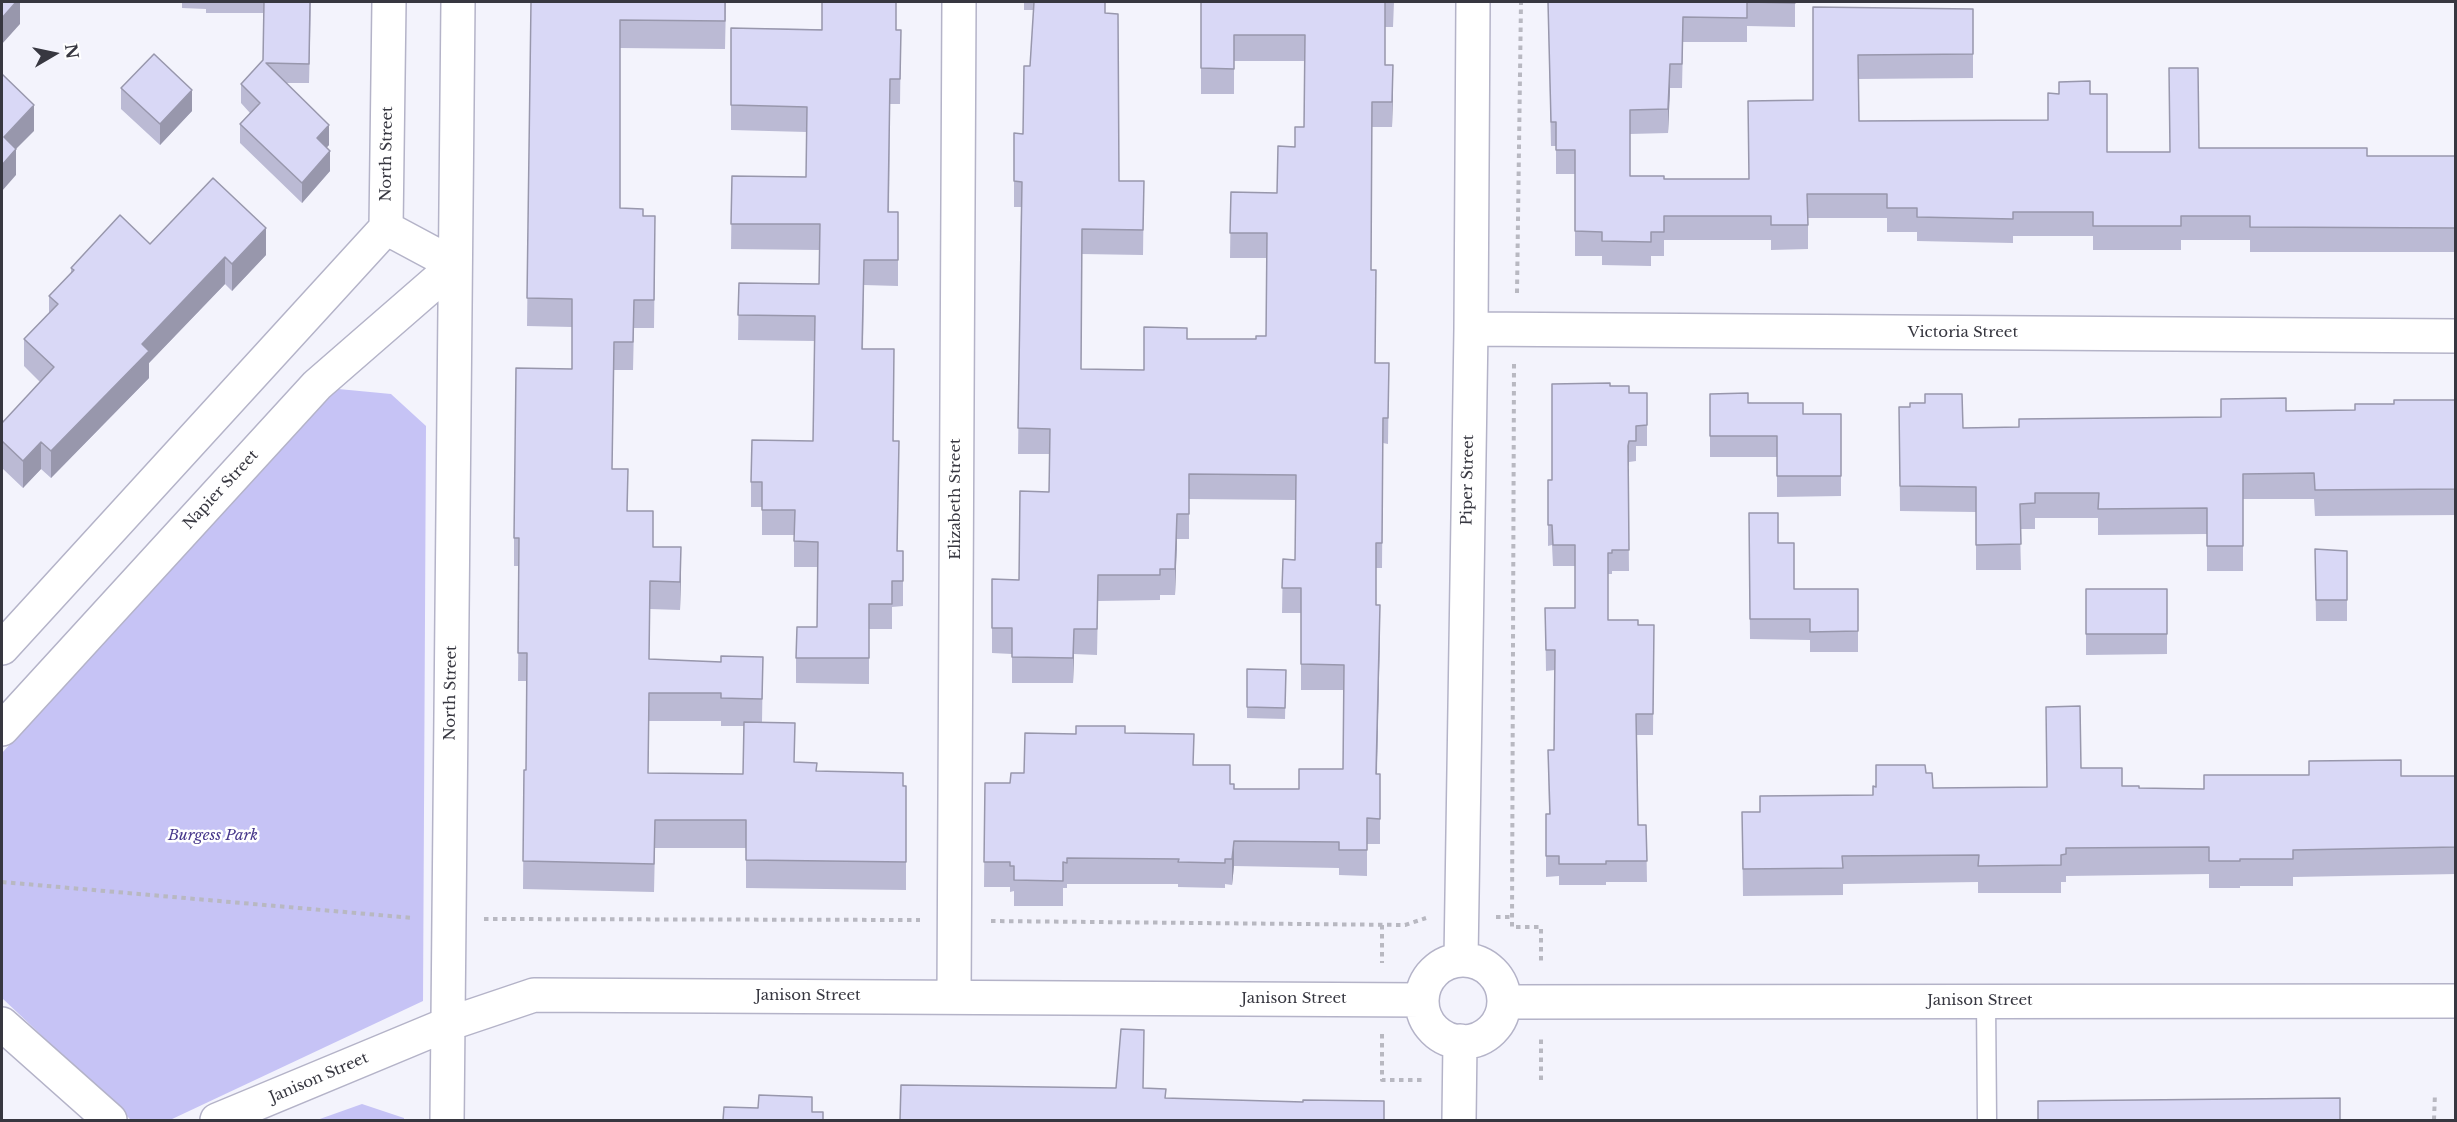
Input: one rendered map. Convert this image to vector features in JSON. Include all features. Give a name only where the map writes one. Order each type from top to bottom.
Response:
[{"type":"street","name":"North Street","points":[[386,228],[388,2]]},
{"type":"street","name":"North Street","points":[[447,1120],[458,2]]},
{"type":"street","name":"Elizabeth Street","points":[[954,996],[959,2]]},
{"type":"street","name":"Piper Street","points":[[1461,959],[1471,329],[1473,2]]},
{"type":"street","points":[[2,648],[386,228],[454,265]]},
{"type":"street","name":"Napier Street","points":[[2,729],[317,385],[454,265]]},
{"type":"street","name":"Victoria Street","points":[[1471,329],[2456,336]]},
{"type":"street","points":[[1461,959],[1474,961],[1486,967],[1496,977],[1502,989],[1504,1002],[1495,1027],[1485,1035],[1473,1040],[1460,1041],[1448,1039],[1429,1023],[1422,1000],[1424,988],[1438,968],[1461,959]]},
{"type":"street","name":"Janison Street","points":[[217,1120],[448,1024],[534,995],[1422,1000]]},
{"type":"street","name":"Janison Street","points":[[1504,1002],[2456,1001]]},
{"type":"street","points":[[2,1024],[110,1120]]},
{"type":"street","points":[[1459,1120],[1460,1041]]},
{"type":"lane","points":[[1986,1001],[1987,1120]]},
{"type":"path","points":[[1517,330],[1521,2]]},
{"type":"path","points":[[1514,368],[1511,917],[1512,927],[1542,927],[1542,944]]},
{"type":"path","points":[[2,882],[423,919]]},
{"type":"path","points":[[984,921],[1405,925],[1429,917]]},
{"type":"path","points":[[1499,917],[1511,917]]},
{"type":"path","points":[[477,920],[922,920]]},
{"type":"path","points":[[1382,925],[1383,954]]},
{"type":"path","points":[[1382,1047],[1382,1080],[1427,1080]]},
{"type":"path","points":[[1541,1048],[1541,1080]]},
{"type":"path","points":[[2434,1120],[2435,1093]]},
{"type":"green space","name":"Burgess Park","points":[[328,388],[391,394],[426,426],[423,1001],[170,1120],[131,1120],[2,998],[2,753]]},
{"type":"green space","points":[[362,1104],[404,1118],[404,1120],[317,1120]]},
{"type":"building","points":[[2,2],[16,2],[2,18]]},
{"type":"building","points":[[264,2],[310,2],[309,64],[266,63],[329,125],[317,138],[330,151],[302,183],[240,124],[260,103],[241,84],[263,60]]},
{"type":"building","points":[[531,2],[725,2],[725,21],[620,20],[620,208],[643,209],[643,216],[655,216],[654,300],[634,300],[633,342],[614,342],[612,469],[628,469],[627,511],[653,511],[653,547],[681,547],[680,582],[650,581],[649,659],[721,662],[721,656],[763,657],[762,699],[721,698],[721,693],[649,693],[648,773],[743,774],[744,722],[795,723],[794,762],[817,763],[816,771],[903,773],[903,786],[906,786],[906,862],[746,860],[746,820],[655,820],[654,864],[523,861],[527,653],[518,653],[519,538],[514,538],[516,368],[572,369],[572,299],[527,298]]},
{"type":"building","points":[[822,2],[896,2],[896,30],[901,30],[900,79],[890,79],[888,212],[898,212],[898,260],[864,260],[862,349],[894,349],[893,441],[899,441],[897,551],[903,551],[903,581],[892,581],[892,604],[869,604],[869,658],[796,658],[797,627],[817,627],[818,542],[794,541],[795,510],[762,510],[762,482],[751,482],[752,440],[813,441],[815,316],[738,315],[739,283],[819,284],[820,224],[731,224],[732,176],[806,177],[807,107],[731,105],[731,28],[822,30]]},
{"type":"building","points":[[1034,2],[1105,2],[1105,13],[1118,14],[1119,181],[1144,181],[1143,230],[1082,229],[1081,369],[1144,370],[1144,327],[1187,328],[1187,339],[1256,339],[1256,336],[1266,336],[1267,233],[1230,233],[1231,192],[1277,193],[1278,146],[1295,147],[1295,127],[1304,127],[1305,35],[1234,35],[1234,69],[1201,68],[1201,2],[1385,2],[1385,65],[1393,65],[1392,102],[1372,102],[1371,270],[1376,270],[1375,363],[1389,363],[1388,418],[1383,418],[1382,543],[1376,543],[1376,605],[1380,605],[1376,774],[1380,774],[1380,819],[1367,818],[1367,850],[1339,850],[1339,842],[1234,841],[1232,859],[1225,859],[1225,863],[1178,862],[1179,859],[1067,858],[1067,863],[1063,862],[1063,881],[1014,880],[1014,866],[1010,866],[1010,862],[984,862],[985,783],[1010,783],[1011,773],[1024,773],[1025,733],[1076,734],[1076,726],[1125,726],[1125,733],[1194,734],[1193,765],[1230,765],[1230,784],[1234,784],[1234,789],[1299,789],[1299,769],[1343,769],[1344,665],[1301,664],[1301,588],[1282,588],[1283,559],[1295,560],[1296,475],[1189,474],[1189,514],[1177,514],[1175,569],[1160,569],[1160,575],[1098,575],[1097,629],[1074,629],[1073,658],[1012,657],[1012,628],[992,628],[992,579],[1019,580],[1020,491],[1049,492],[1050,429],[1018,428],[1022,182],[1014,181],[1014,133],[1023,134],[1024,66],[1030,66]]},
{"type":"building","points":[[1548,2],[1747,2],[1747,18],[1683,17],[1682,64],[1670,64],[1668,109],[1630,110],[1630,176],[1664,176],[1664,179],[1749,179],[1748,101],[1813,100],[1813,7],[1973,9],[1973,54],[1858,55],[1859,121],[2048,120],[2048,93],[2059,94],[2059,82],[2090,81],[2090,94],[2107,94],[2107,152],[2170,152],[2169,68],[2198,68],[2199,148],[2367,148],[2367,156],[2456,156],[2456,228],[2250,227],[2250,216],[2181,216],[2181,226],[2093,226],[2093,212],[2013,212],[2013,219],[1917,217],[1917,208],[1887,208],[1887,194],[1807,194],[1808,225],[1771,225],[1771,216],[1664,216],[1664,232],[1651,232],[1651,242],[1602,241],[1602,232],[1575,231],[1575,150],[1556,150],[1556,122],[1551,122]]},
{"type":"building","points":[[1747,2],[1795,2],[1795,3]]},
{"type":"building","points":[[154,54],[192,90],[160,124],[121,88]]},
{"type":"building","points":[[2,74],[34,105],[4,137],[16,149],[2,165]]},
{"type":"building","points":[[213,178],[266,228],[232,264],[225,257],[142,344],[149,351],[51,451],[41,442],[23,461],[2,441],[2,423],[54,367],[24,339],[58,304],[49,296],[74,270],[71,268],[120,215],[150,244]]},
{"type":"building","points":[[1610,383],[1610,386],[1629,386],[1629,393],[1647,393],[1647,425],[1636,426],[1636,441],[1629,441],[1628,446],[1629,550],[1612,550],[1612,553],[1608,553],[1608,620],[1638,620],[1638,625],[1654,625],[1653,714],[1636,714],[1638,825],[1646,825],[1647,861],[1559,864],[1559,856],[1546,856],[1546,814],[1550,814],[1548,750],[1554,750],[1555,650],[1546,650],[1545,608],[1575,608],[1575,545],[1553,545],[1552,525],[1548,525],[1548,480],[1552,480],[1552,384]]},
{"type":"building","points":[[1748,393],[1748,403],[1803,403],[1803,414],[1841,414],[1841,476],[1777,476],[1777,436],[1710,436],[1710,394]]},
{"type":"building","points":[[1925,394],[1962,394],[1963,428],[2019,427],[2019,419],[2221,417],[2221,399],[2286,398],[2286,411],[2355,410],[2355,404],[2394,404],[2394,400],[2456,400],[2456,489],[2315,490],[2314,473],[2243,474],[2243,546],[2207,546],[2207,508],[2098,509],[2099,493],[2035,493],[2035,503],[2020,504],[2021,544],[1976,545],[1976,487],[1900,486],[1899,407],[1910,407],[1910,403],[1925,403]]},
{"type":"building","points":[[1749,513],[1778,513],[1778,543],[1794,543],[1794,589],[1858,589],[1858,631],[1810,632],[1810,619],[1750,619]]},
{"type":"building","points":[[2315,549],[2347,551],[2347,600],[2316,600]]},
{"type":"building","points":[[2086,589],[2167,589],[2167,634],[2086,634]]},
{"type":"building","points":[[1247,669],[1286,670],[1285,708],[1247,707]]},
{"type":"building","points":[[2080,706],[2081,768],[2122,768],[2122,786],[2204,789],[2204,775],[2309,775],[2309,761],[2401,760],[2401,776],[2456,776],[2456,847],[2293,850],[2293,859],[2240,859],[2240,861],[2209,861],[2209,847],[2066,848],[2066,854],[2061,855],[2061,865],[1978,866],[1979,855],[1842,856],[1843,868],[1743,869],[1742,812],[1760,812],[1760,796],[1873,795],[1873,786],[1876,787],[1876,765],[1925,765],[1926,773],[1932,773],[1933,788],[2047,787],[2046,707]]},
{"type":"building","points":[[1121,1029],[1144,1030],[1143,1088],[1166,1089],[1165,1098],[1303,1102],[1303,1100],[1384,1101],[1384,1120],[900,1120],[901,1085],[1116,1088]]},
{"type":"building","points":[[759,1095],[812,1097],[812,1112],[823,1112],[823,1120],[723,1120],[724,1107],[758,1108]]},
{"type":"building","points":[[2340,1098],[2340,1120],[2038,1120],[2038,1101]]}]
